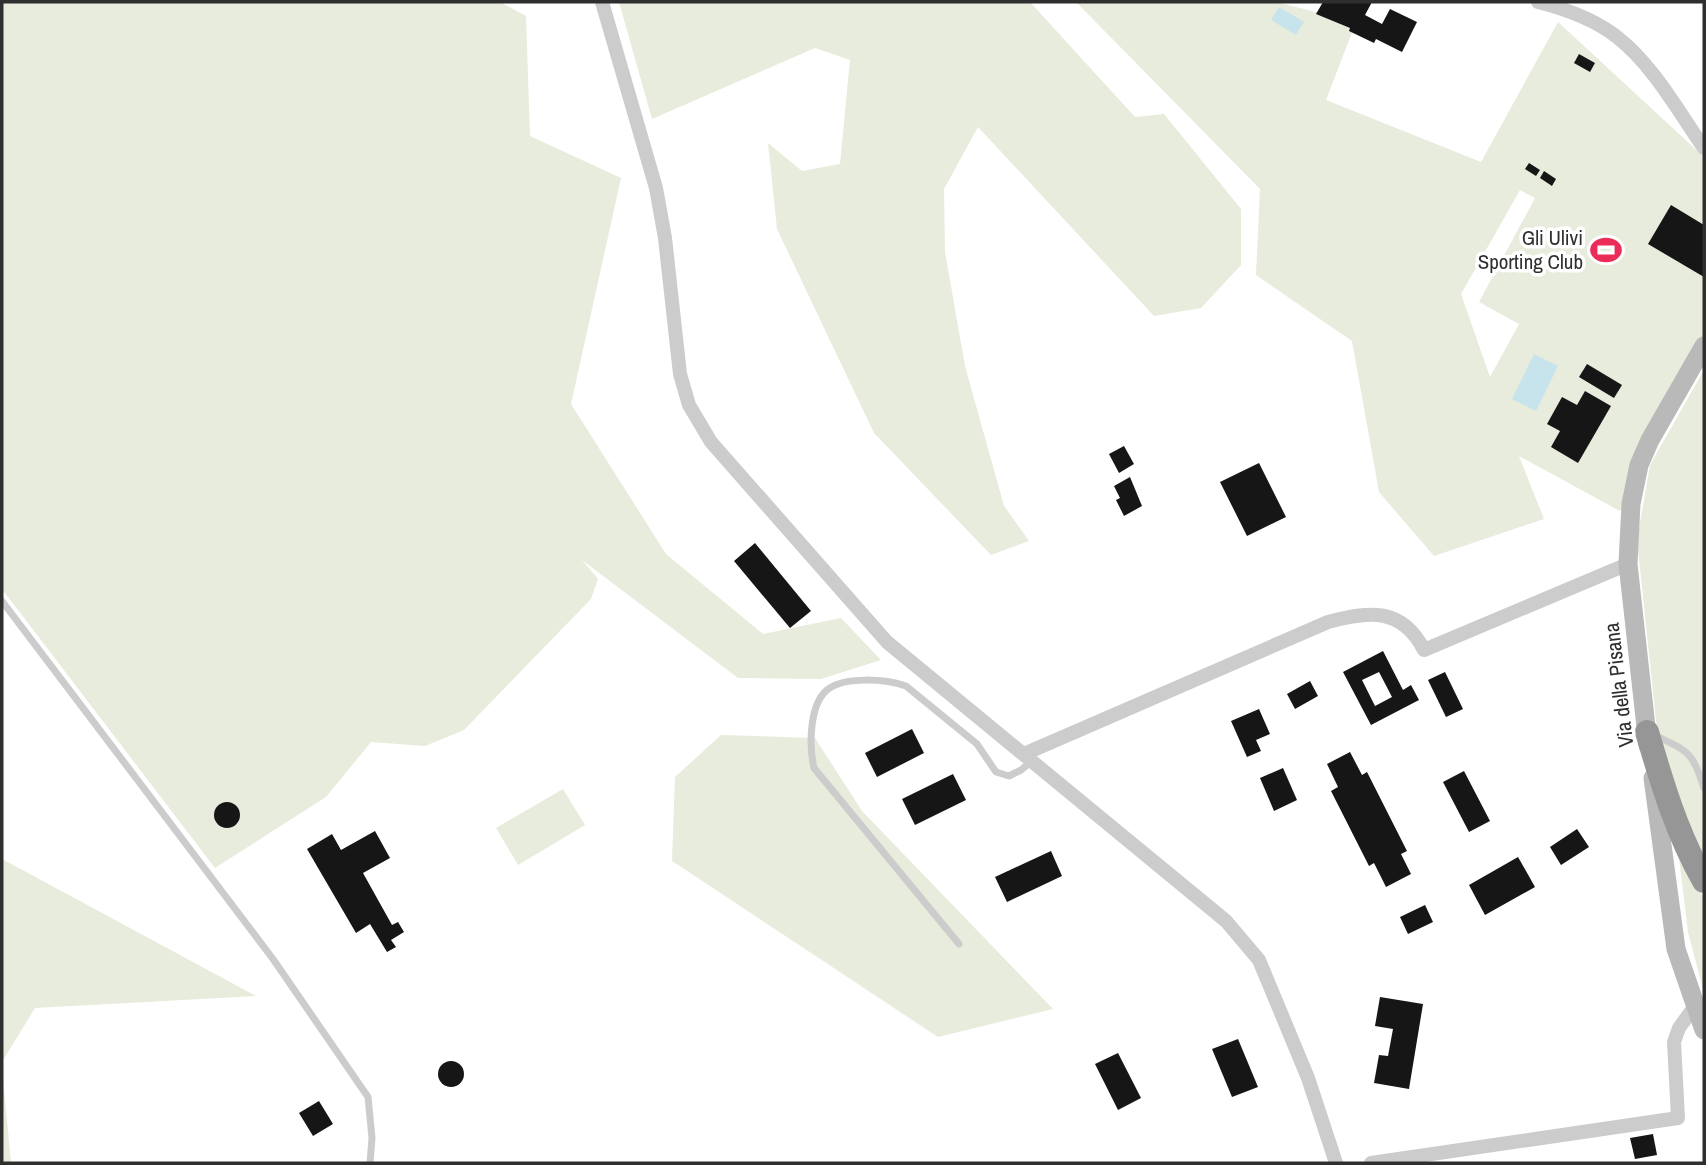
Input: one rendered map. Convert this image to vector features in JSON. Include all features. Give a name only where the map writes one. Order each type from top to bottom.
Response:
[{"type":"highway","points":[[1647,732],[1669,805],[1704,881]]},
{"type":"main road","name":"Via della Pisana","points":[[1704,346],[1657,424],[1639,465],[1629,516],[1628,564],[1676,949],[1704,1030]]},
{"type":"street","points":[[602,2],[656,188],[665,238],[680,374],[695,414],[711,442],[887,642],[1192,891],[1226,922],[1259,960],[1308,1078],[1336,1163]]},
{"type":"street","points":[[1538,2],[1591,21],[1625,44],[1646,67],[1704,148]]},
{"type":"street","points":[[1028,758],[1328,622],[1373,614],[1392,619],[1407,625],[1424,650],[1628,564]]},
{"type":"street","points":[[1371,1163],[1678,1118],[1674,1042],[1679,1028],[1695,1006]]},
{"type":"lane","points":[[2,601],[273,960],[368,1097],[372,1138],[370,1163]]},
{"type":"lane","points":[[959,944],[814,768],[810,751],[811,728],[817,706],[824,692],[835,684],[861,681],[893,682],[906,686],[977,744],[996,772],[1009,776],[1021,770],[1028,758]]},
{"type":"lane","points":[[1647,732],[1691,755],[1704,788]]},
{"type":"green space","points":[[2,2],[500,2],[526,16],[530,136],[621,178],[571,404],[666,554],[763,634],[841,618],[881,660],[821,679],[738,678],[582,560],[598,579],[591,599],[464,730],[425,746],[371,742],[326,797],[215,868],[2,589]]},
{"type":"green space","points":[[619,2],[1030,2],[1135,117],[1164,114],[1241,209],[1241,265],[1201,308],[1154,316],[978,127],[944,189],[945,252],[965,366],[1004,506],[1029,541],[991,555],[874,433],[777,229],[768,143],[802,171],[840,164],[850,60],[815,48],[652,119]]},
{"type":"green space","points":[[1076,2],[1276,2],[1356,22],[1326,100],[1481,162],[1558,22],[1704,157],[1704,357],[1620,511],[1519,456],[1544,519],[1434,556],[1379,492],[1352,341],[1256,275],[1260,189]],"holes":[[[1520,190],[1535,198],[1479,302],[1519,324],[1490,377],[1461,294]]]},
{"type":"green space","points":[[1704,370],[1704,860],[1691,842],[1658,739],[1637,540],[1650,465]]},
{"type":"green space","points":[[721,735],[815,738],[862,811],[1053,1009],[938,1037],[672,861],[675,777]]},
{"type":"green space","points":[[563,789],[585,825],[518,865],[496,828]]},
{"type":"green space","points":[[1679,858],[1704,898],[1704,993],[1688,932]]},
{"type":"green space","points":[[2,859],[256,996],[35,1008],[2,1062]]},
{"type":"green space","points":[[2,1067],[11,1163],[2,1163]]},
{"type":"water","points":[[1279,7],[1304,22],[1296,35],[1271,20]]},
{"type":"water","points":[[1534,354],[1558,366],[1536,411],[1512,399]]},
{"type":"building","points":[[1323,2],[1372,2],[1365,15],[1382,24],[1390,9],[1417,22],[1402,52],[1376,39],[1374,43],[1349,31],[1350,28],[1316,14]]},
{"type":"building","points":[[1579,54],[1595,63],[1590,72],[1574,63]]},
{"type":"building","points":[[1529,163],[1540,170],[1536,176],[1525,169]]},
{"type":"building","points":[[1544,171],[1556,179],[1552,186],[1540,178]]},
{"type":"building","points":[[1671,205],[1704,225],[1704,277],[1648,244]]},
{"type":"building","points":[[1587,364],[1622,385],[1614,398],[1579,377]]},
{"type":"building","points":[[1585,391],[1611,406],[1578,463],[1551,447],[1560,431],[1547,424],[1562,397],[1577,405]]},
{"type":"building","points":[[1124,446],[1134,464],[1119,473],[1109,454]]},
{"type":"building","points":[[1259,463],[1286,517],[1247,536],[1220,482]]},
{"type":"building","points":[[1130,477],[1142,506],[1124,516],[1116,500],[1120,498],[1114,486]]},
{"type":"building","points":[[755,543],[811,611],[790,628],[734,561]]},
{"type":"building","points":[[1383,651],[1403,690],[1411,685],[1419,700],[1371,725],[1343,672]],"holes":[[[1379,672],[1392,697],[1375,706],[1362,680]]]},
{"type":"building","points":[[1445,672],[1463,709],[1446,717],[1428,680]]},
{"type":"building","points":[[1310,681],[1318,696],[1295,709],[1287,694]]},
{"type":"building","points":[[1259,709],[1270,734],[1256,740],[1261,751],[1247,757],[1231,721]]},
{"type":"building","points":[[912,729],[924,753],[877,777],[865,753]]},
{"type":"building","points":[[1350,752],[1362,775],[1367,772],[1407,851],[1401,854],[1411,874],[1386,887],[1374,863],[1369,866],[1331,791],[1338,787],[1327,764]]},
{"type":"building","points":[[1283,768],[1297,800],[1274,811],[1260,778]]},
{"type":"building","points":[[1464,771],[1490,821],[1469,832],[1443,782]]},
{"type":"building","points":[[953,774],[966,800],[915,825],[902,799]]},
{"type":"building","points":[[227,802],[236,806],[240,815],[236,824],[227,828],[218,824],[214,815],[218,806]]},
{"type":"building","points":[[1577,829],[1589,847],[1561,865],[1550,847]]},
{"type":"building","points":[[375,831],[390,858],[363,873],[392,925],[398,922],[404,932],[391,940],[396,947],[387,952],[370,924],[356,933],[307,849],[332,834],[341,850]]},
{"type":"building","points":[[1051,851],[1062,876],[1007,902],[995,877]]},
{"type":"building","points":[[1518,857],[1535,887],[1485,915],[1469,885]]},
{"type":"building","points":[[1425,905],[1433,922],[1408,934],[1400,917]]},
{"type":"building","points":[[1380,997],[1423,1004],[1409,1089],[1374,1083],[1379,1055],[1388,1056],[1393,1029],[1375,1026]]},
{"type":"building","points":[[1238,1039],[1258,1087],[1232,1097],[1212,1049]]},
{"type":"building","points":[[1118,1053],[1141,1098],[1118,1110],[1095,1064]]},
{"type":"building","points":[[451,1061],[460,1065],[464,1074],[460,1083],[451,1087],[442,1083],[438,1074],[442,1065]]},
{"type":"building","points":[[319,1101],[333,1124],[313,1136],[299,1113]]},
{"type":"building","points":[[1653,1134],[1657,1155],[1635,1159],[1630,1138]]},
{"type":"place","name":"Gli Ulivi Sporting Club","points":[[1606,250]]}]
